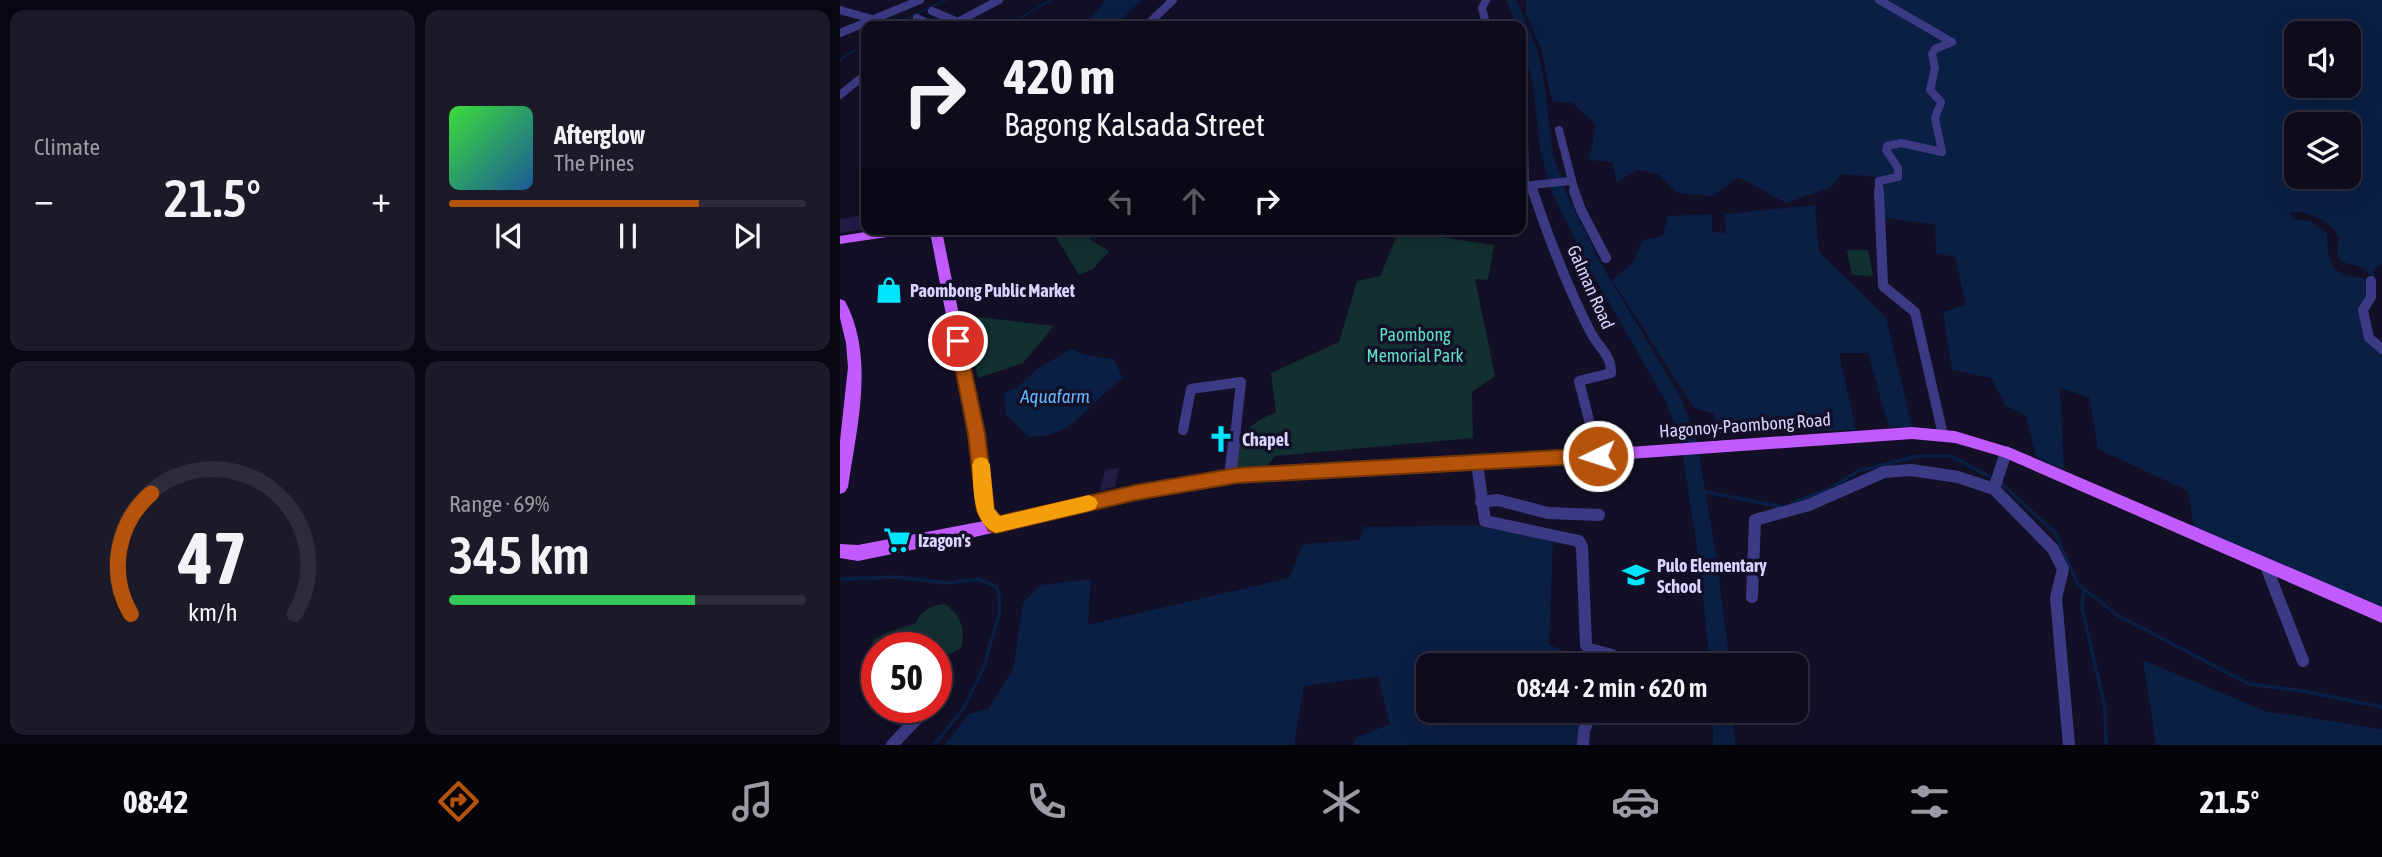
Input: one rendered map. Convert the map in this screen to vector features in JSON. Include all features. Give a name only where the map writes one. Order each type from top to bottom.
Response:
[{"type":"main road","points":[[840,240],[874,235]]},
{"type":"main road","points":[[936,235],[991,518]]},
{"type":"main road","points":[[840,304],[849,316],[855,381],[840,487]]},
{"type":"main road","name":"Hagonoy-Paombong Road","points":[[840,551],[858,553],[975,530],[991,518],[1230,477],[1353,468],[1478,464],[1899,433],[1943,435],[2006,452],[2382,614]]},
{"type":"street","points":[[867,21],[920,0]]},
{"type":"street","points":[[963,21],[999,0]]},
{"type":"street","points":[[1151,21],[1174,0]]},
{"type":"street","points":[[1485,21],[1482,8],[1486,0]]},
{"type":"street","points":[[1879,0],[1952,42],[1935,49],[1932,54],[1935,68],[1930,90],[1941,102],[1935,118],[1942,152],[1915,144],[1893,143],[1887,146],[1886,150],[1898,168],[1898,177],[1879,181],[1883,285],[1915,312],[1943,435]]},
{"type":"street","points":[[840,10],[872,19]]},
{"type":"street","points":[[932,11],[949,21]]},
{"type":"street","points":[[917,18],[923,21]]},
{"type":"street","points":[[840,33],[861,24]]},
{"type":"street","points":[[840,95],[861,78]]},
{"type":"street","points":[[1559,130],[1567,182],[1606,258]]},
{"type":"street","points":[[1526,186],[1567,182]]},
{"type":"street","name":"Galman Road","points":[[1526,186],[1542,217],[1591,335],[1607,355],[1612,369],[1611,373],[1579,381],[1598,456]]},
{"type":"street","points":[[2371,281],[2371,297],[2363,310],[2369,338],[2382,349]]},
{"type":"street","points":[[1183,430],[1191,389],[1241,382],[1230,477]]},
{"type":"street","points":[[1996,482],[2006,452]]},
{"type":"street","points":[[1478,464],[1485,521],[1578,541],[1582,547],[1586,645],[1590,649],[1605,653]]},
{"type":"street","points":[[1752,597],[1755,520],[1809,505],[1884,472],[1939,472],[1996,482],[2060,558],[2062,579],[2056,598],[2069,745]]},
{"type":"street","points":[[1481,502],[1498,500],[1548,513],[1600,515]]},
{"type":"street","points":[[2266,566],[2303,661]]},
{"type":"street","points":[[892,745],[913,723]]},
{"type":"street","points":[[1583,745],[1587,723]]},
{"type":"green space","points":[[1093,235],[1089,239],[1109,251],[1093,269],[1079,275],[1056,237]]},
{"type":"green space","name":"Paombong Memorial Park","points":[[1397,235],[1426,235],[1494,245],[1488,280],[1475,279],[1495,376],[1472,392],[1473,438],[1275,456],[1267,466],[1234,469],[1246,433],[1257,422],[1276,412],[1271,373],[1339,342],[1357,281],[1380,276]]},
{"type":"green space","points":[[1847,250],[1868,250],[1873,276],[1852,275]]},
{"type":"green space","points":[[961,315],[1054,326],[1023,363],[978,378]]},
{"type":"green space","points":[[945,604],[955,613],[961,623],[961,648],[952,653],[952,632],[888,632],[916,623],[927,609]]},
{"type":"water","points":[[1105,0],[1142,0],[1120,21],[1088,21]]},
{"type":"water","points":[[1526,0],[2382,0],[2382,264],[2374,270],[2375,277],[2359,266],[2340,259],[2338,237],[2329,224],[2309,214],[2290,212],[2293,219],[2310,221],[2327,233],[2328,252],[2334,269],[2346,275],[2367,279],[2366,339],[2382,351],[2382,608],[2194,528],[2188,491],[2098,449],[2089,397],[2060,388],[2064,470],[2036,457],[2026,416],[2005,405],[1991,378],[1952,370],[1943,312],[1966,305],[1955,257],[1936,253],[1935,225],[1882,217],[1879,177],[1842,174],[1830,188],[1786,203],[1738,177],[1713,196],[1677,193],[1658,174],[1638,170],[1617,182],[1612,162],[1589,160],[1596,124],[1572,103],[1552,101],[1541,49],[1526,14]]},
{"type":"water","points":[[1815,205],[1819,252],[1886,317],[1912,427],[1889,428],[1868,353],[1839,353],[1856,430],[1716,433],[1714,414],[1694,408],[1612,280],[1634,262],[1642,240],[1663,236],[1668,216],[1712,214],[1712,232],[1726,233],[1725,214]]},
{"type":"water","name":"Aquafarm","points":[[1071,349],[1084,355],[1114,359],[1123,379],[1070,425],[1049,435],[1029,437],[1006,415],[1004,393],[1018,387],[1037,369]]},
{"type":"water","points":[[1474,525],[1553,541],[1549,645],[1571,653],[1416,653],[1416,723],[1580,723],[1577,745],[1354,745],[1355,738],[1390,724],[1378,676],[1304,686],[1294,745],[945,745],[968,714],[988,709],[1013,669],[1023,603],[1040,585],[1091,579],[1088,625],[1289,578],[1303,544],[1360,540],[1364,527]]},
{"type":"water","points":[[2143,660],[2265,711],[2382,729],[2382,745],[2156,745]]},
{"type":"building","points":[[861,216],[861,230],[840,233],[840,219]]},
{"type":"building","points":[[1119,468],[1115,486],[1100,491],[1105,470]]},
{"type":"waterway","points":[[902,21],[946,0]]},
{"type":"waterway","points":[[1015,21],[1051,0]]},
{"type":"waterway","points":[[1511,0],[1520,21]]},
{"type":"waterway","points":[[1526,37],[1538,81],[1547,154],[1559,192],[1593,262],[1674,401],[1688,438],[1708,560],[1719,653]]},
{"type":"waterway","points":[[840,60],[861,45]]},
{"type":"waterway","points":[[1792,503],[1830,489],[1858,471],[1918,456],[1951,456],[1994,479]]},
{"type":"waterway","points":[[2000,482],[2055,533],[2078,584],[2117,615],[2249,684],[2303,691],[2382,707]]},
{"type":"waterway","points":[[1696,490],[1782,507]]},
{"type":"waterway","points":[[840,579],[896,577],[946,583],[978,579],[996,586],[1000,612],[983,669],[963,709],[934,745]]},
{"type":"waterway","points":[[2084,590],[2082,608],[2105,708],[2106,745]]},
{"type":"waterway","points":[[1723,723],[1724,745]]},
{"type":"slow traffic","points":[[981,465],[986,511],[996,525],[1089,503]]},
{"type":"place","name":"Paombong Public Market","points":[[889,290]]},
{"type":"place","name":"Chapel","points":[[1221,439]]},
{"type":"place","name":"Izagon's","points":[[897,540]]},
{"type":"place","name":"Pulo Elementary School","points":[[1636,575]]},
{"type":"route","points":[[958,341],[984,482],[986,511],[996,525],[1136,492],[1237,476],[1598,456]]}]
